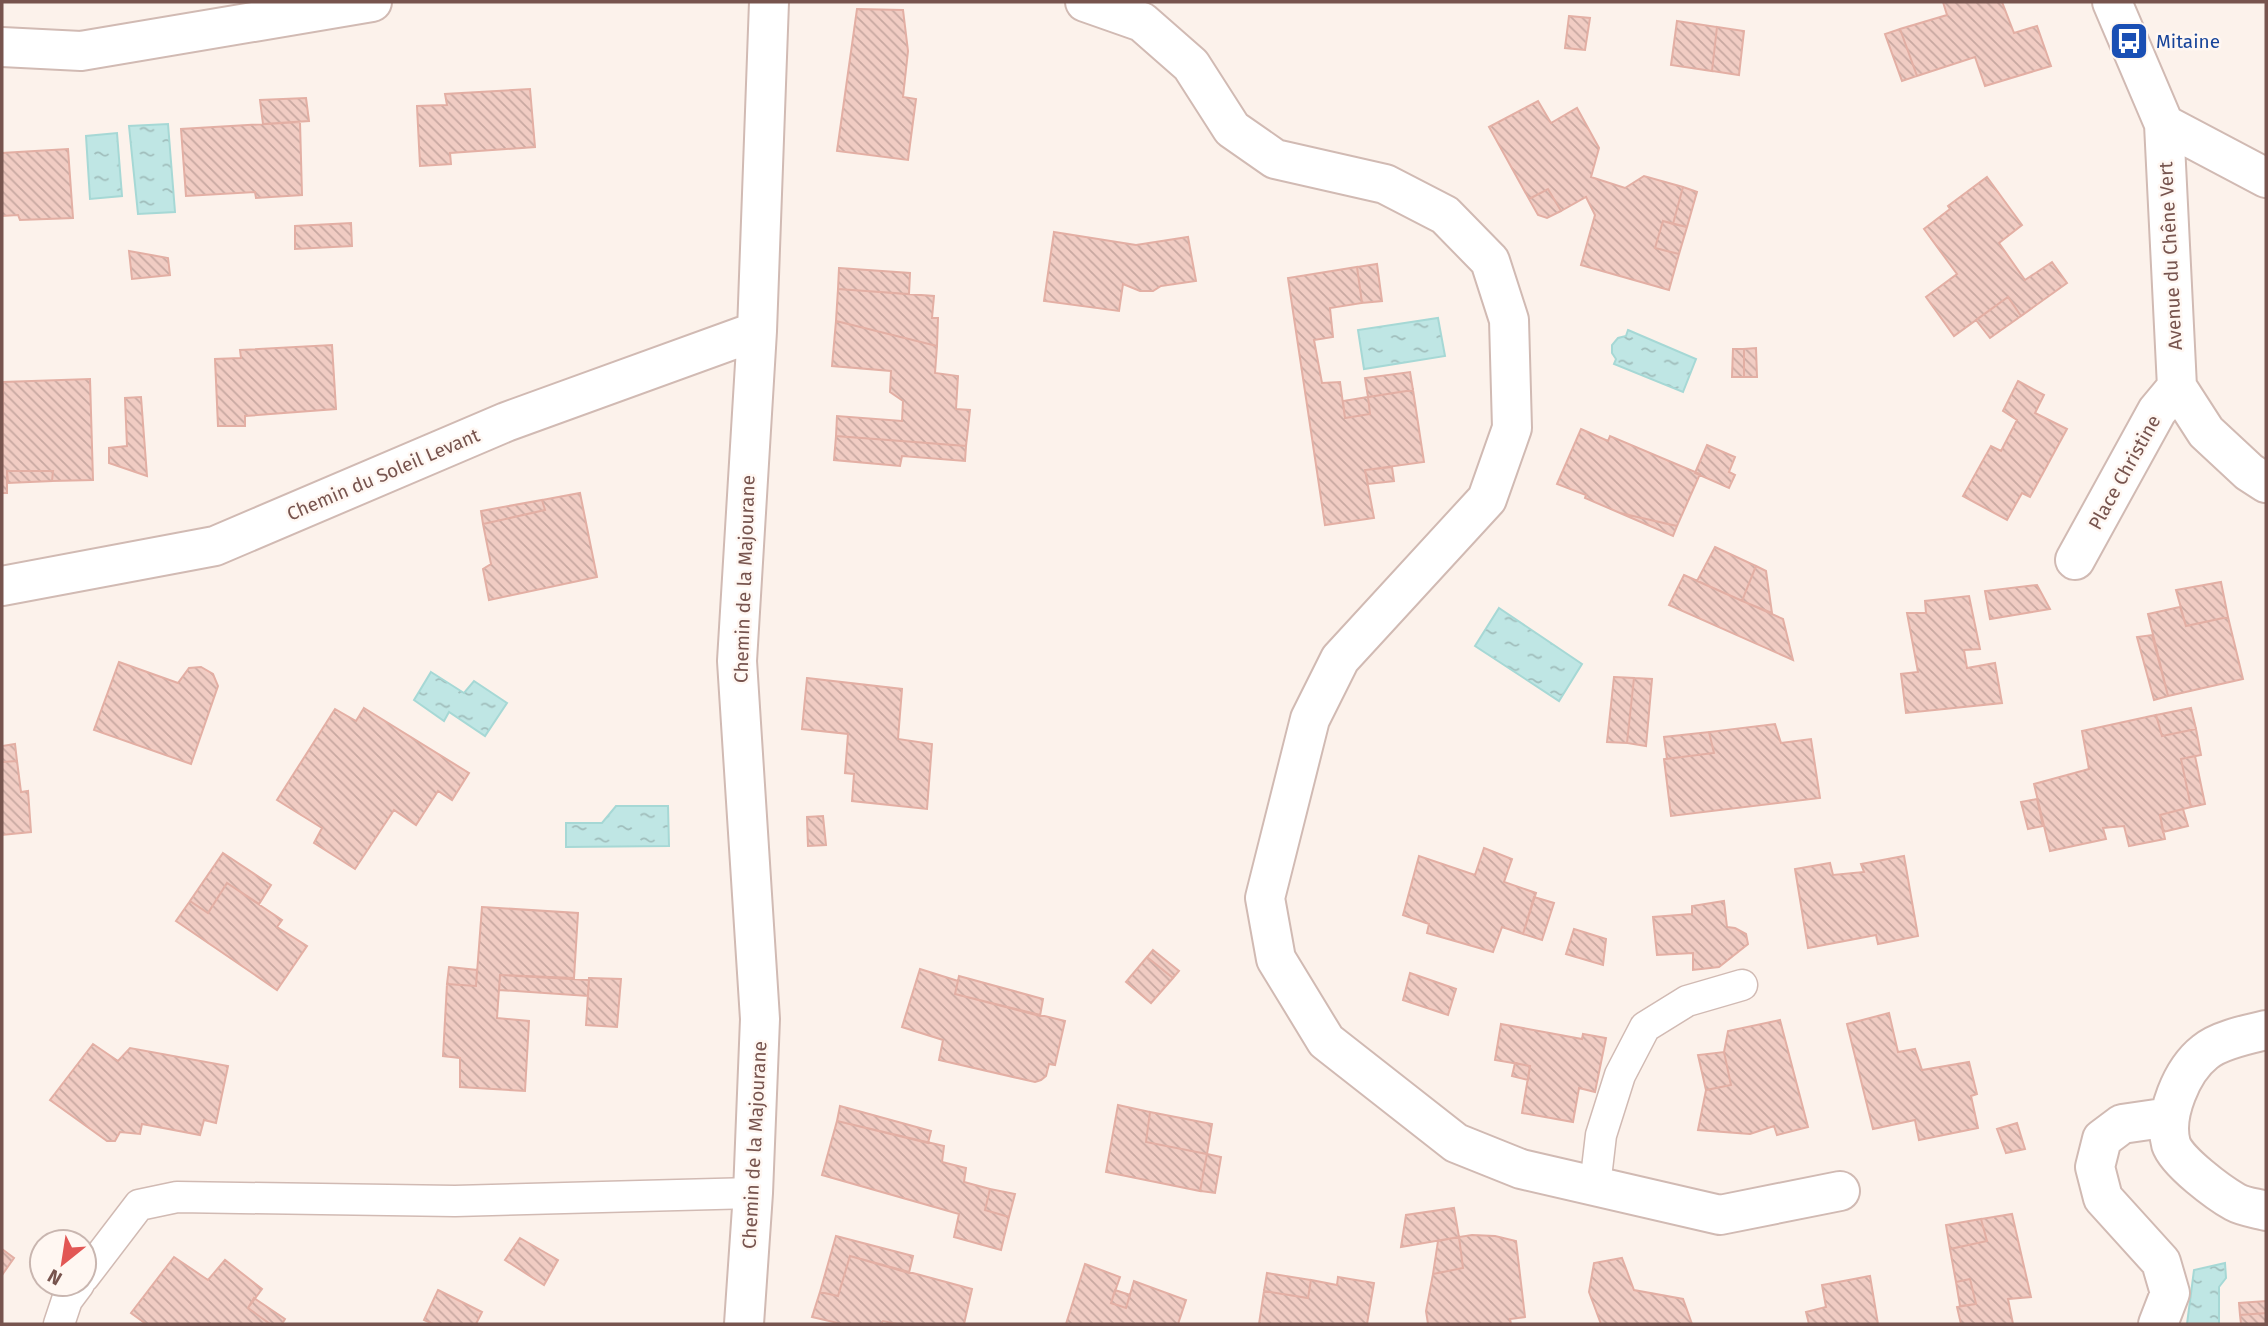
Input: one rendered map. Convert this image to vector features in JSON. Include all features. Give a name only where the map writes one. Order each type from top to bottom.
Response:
[{"type":"street","points":[[2,47],[81,51],[372,2]]},
{"type":"street","name":"Chemin de la Majourane","points":[[744,1324],[753,1193],[760,1019],[737,661],[757,331],[769,2]]},
{"type":"street","points":[[1085,2],[1142,22],[1191,65],[1232,129],[1275,159],[1385,184],[1445,215],[1490,261],[1509,320],[1512,428],[1487,499],[1340,659],[1310,719],[1265,898],[1276,960],[1326,1041],[1456,1143],[1521,1169],[1720,1215],[1840,1191]]},
{"type":"street","name":"Avenue du Chêne Vert","points":[[2112,2],[2164,124],[2177,387],[2206,432],[2249,472],[2266,483]]},
{"type":"street","points":[[2164,124],[2266,178]]},
{"type":"street","name":"Chemin du Soleil Levant","points":[[2,586],[215,546],[506,422],[757,331]]},
{"type":"street","name":"Place Christine","points":[[2075,560],[2157,411],[2177,387]]},
{"type":"street","points":[[2266,1030],[2243,1035],[2206,1051],[2180,1082],[2170,1116],[2172,1146],[2199,1178],[2237,1204],[2266,1211]]},
{"type":"street","points":[[2158,1324],[2170,1293],[2161,1262],[2103,1198],[2095,1167],[2102,1139],[2122,1124],[2170,1116]]},
{"type":"lane","points":[[1595,1186],[1601,1135],[1620,1075],[1645,1027],[1687,1001],[1742,985]]},
{"type":"lane","points":[[98,1259],[139,1205],[177,1197],[455,1200],[753,1193]]},
{"type":"lane","points":[[59,1324],[68,1298]]},
{"type":"water","points":[[168,124],[175,212],[138,214],[129,126]]},
{"type":"water","points":[[117,133],[122,196],[90,199],[86,136]]},
{"type":"water","points":[[1438,318],[1445,356],[1364,369],[1358,330]]},
{"type":"water","points":[[1628,330],[1696,359],[1683,392],[1614,364],[1616,359],[1612,353],[1612,345],[1618,338],[1626,336]]},
{"type":"water","points":[[1499,608],[1582,664],[1559,701],[1475,646]]},
{"type":"water","points":[[431,672],[464,693],[474,681],[507,703],[485,736],[449,712],[444,721],[414,700]]},
{"type":"water","points":[[616,806],[668,806],[669,846],[566,847],[566,823],[602,823]]},
{"type":"water","points":[[2225,1263],[2226,1278],[2219,1287],[2219,1324],[2187,1324],[2194,1270]]},
{"type":"building","points":[[1943,2],[2002,2],[2014,33],[2037,26],[2051,66],[1985,86],[1975,57],[1917,76],[1900,29],[1947,15]]},
{"type":"building","points":[[857,9],[903,10],[908,51],[903,97],[916,99],[908,160],[837,151]]},
{"type":"building","points":[[1569,16],[1590,18],[1585,50],[1565,48]]},
{"type":"building","points":[[1677,21],[1717,27],[1712,71],[1671,65]]},
{"type":"building","points":[[1717,27],[1744,31],[1739,75],[1712,71]]},
{"type":"building","points":[[1900,29],[1917,76],[1902,81],[1885,34]]},
{"type":"building","points":[[530,89],[535,147],[450,153],[451,164],[420,166],[417,106],[447,105],[445,94]]},
{"type":"building","points":[[306,98],[309,121],[263,124],[260,100]]},
{"type":"building","points":[[1538,101],[1551,123],[1577,108],[1599,148],[1591,177],[1625,188],[1644,176],[1683,187],[1673,224],[1663,221],[1655,248],[1679,254],[1669,290],[1581,265],[1595,215],[1586,197],[1561,211],[1548,189],[1529,199],[1489,127]]},
{"type":"building","points":[[300,122],[302,195],[256,198],[255,192],[186,196],[181,129]]},
{"type":"building","points":[[68,149],[73,218],[20,220],[18,215],[2,216],[2,153]]},
{"type":"building","points":[[1987,177],[2022,225],[1999,243],[2025,280],[2052,262],[2067,283],[2021,316],[2008,297],[1954,336],[1926,297],[1957,274],[1924,229],[1950,209],[1948,206]]},
{"type":"building","points":[[1683,187],[1697,192],[1687,227],[1673,224]]},
{"type":"building","points":[[1548,189],[1561,211],[1547,218],[1538,215],[1529,199]]},
{"type":"building","points":[[1663,221],[1687,227],[1679,254],[1655,248]]},
{"type":"building","points":[[351,223],[352,246],[295,249],[295,226]]},
{"type":"building","points":[[1054,232],[1136,245],[1188,237],[1196,281],[1161,286],[1153,291],[1140,291],[1123,284],[1119,311],[1044,301]]},
{"type":"building","points":[[129,251],[168,258],[170,275],[132,279]]},
{"type":"building","points":[[1377,264],[1382,301],[1362,303],[1357,267]]},
{"type":"building","points":[[1357,267],[1362,303],[1330,308],[1333,337],[1314,340],[1322,383],[1340,382],[1345,418],[1370,414],[1368,397],[1413,390],[1424,462],[1365,470],[1374,518],[1325,525],[1288,278]]},
{"type":"building","points":[[839,268],[910,273],[909,294],[838,289]]},
{"type":"building","points":[[838,289],[934,296],[932,318],[938,318],[937,346],[836,321]]},
{"type":"building","points":[[2008,297],[2021,316],[1990,338],[1976,320]]},
{"type":"building","points":[[836,321],[937,346],[935,373],[958,376],[956,409],[970,410],[966,446],[836,436],[837,416],[902,421],[903,401],[890,392],[891,371],[832,366]]},
{"type":"building","points":[[332,345],[336,409],[245,416],[245,426],[218,426],[215,359],[241,358],[240,350]]},
{"type":"building","points":[[1756,348],[1757,377],[1744,377],[1744,349]]},
{"type":"building","points":[[1733,349],[1744,349],[1744,377],[1732,377]]},
{"type":"building","points":[[1410,372],[1413,390],[1368,397],[1365,378]]},
{"type":"building","points":[[90,379],[93,480],[52,481],[53,471],[7,471],[7,493],[2,493],[3,382]]},
{"type":"building","points":[[2018,381],[2044,395],[2035,413],[2067,429],[2030,497],[2022,493],[2007,520],[1963,496],[1991,446],[2001,451],[2017,420],[2003,411]]},
{"type":"building","points":[[141,397],[147,476],[109,463],[109,448],[127,446],[125,398]]},
{"type":"building","points":[[1368,397],[1370,414],[1345,418],[1343,401]]},
{"type":"building","points":[[1581,429],[1608,441],[1610,436],[1700,474],[1677,526],[1620,513],[1585,498],[1586,495],[1557,484]]},
{"type":"building","points":[[836,436],[966,446],[965,461],[902,456],[900,466],[834,460]]},
{"type":"building","points":[[1707,445],[1735,457],[1729,472],[1735,475],[1729,488],[1695,473]]},
{"type":"building","points":[[1392,467],[1394,481],[1368,484],[1365,470]]},
{"type":"building","points":[[7,471],[53,471],[52,481],[8,483]]},
{"type":"building","points":[[580,493],[597,577],[489,600],[483,569],[491,564],[483,524],[545,510],[542,500]]},
{"type":"building","points":[[542,500],[545,510],[483,524],[481,511]]},
{"type":"building","points":[[1620,513],[1677,526],[1673,536]]},
{"type":"building","points":[[1715,547],[1756,566],[1742,601],[1697,581]]},
{"type":"building","points":[[1756,566],[1766,571],[1772,613],[1742,601]]},
{"type":"building","points":[[1684,575],[1783,619],[1793,660],[1669,605]]},
{"type":"building","points":[[2221,582],[2228,617],[2186,626],[2176,590]]},
{"type":"building","points":[[2037,585],[2050,609],[1990,619],[1985,591]]},
{"type":"building","points":[[1969,596],[1980,649],[1964,650],[1967,668],[1995,663],[2002,703],[1906,713],[1901,674],[1918,672],[1907,613],[1926,613],[1925,601]]},
{"type":"building","points":[[2180,607],[2186,626],[2228,617],[2243,679],[2168,696],[2148,614]]},
{"type":"building","points":[[2152,635],[2168,696],[2154,700],[2137,637]]},
{"type":"building","points":[[119,662],[178,683],[189,668],[201,667],[213,674],[218,686],[191,764],[94,730]]},
{"type":"building","points":[[1614,677],[1634,678],[1627,743],[1607,742]]},
{"type":"building","points":[[807,678],[902,689],[898,739],[932,744],[927,809],[852,801],[854,774],[845,773],[848,734],[802,729]]},
{"type":"building","points":[[1634,678],[1652,679],[1646,746],[1627,743]]},
{"type":"building","points":[[364,708],[469,773],[452,800],[438,791],[416,825],[394,810],[355,869],[314,843],[322,828],[277,800],[335,709],[356,721]]},
{"type":"building","points":[[2191,708],[2196,729],[2162,736],[2156,715]]},
{"type":"building","points":[[2156,715],[2162,736],[2196,729],[2201,755],[2181,759],[2191,807],[2160,815],[2165,839],[2129,846],[2124,826],[2103,828],[2106,839],[2050,851],[2034,784],[2089,769],[2082,731]]},
{"type":"building","points":[[1775,724],[1781,743],[1811,739],[1820,798],[1671,816],[1664,759],[1714,753],[1709,732]]},
{"type":"building","points":[[1709,732],[1714,753],[1667,759],[1664,737]]},
{"type":"building","points":[[15,744],[17,761],[2,762],[2,746]]},
{"type":"building","points":[[2195,756],[2205,804],[2191,807],[2181,759]]},
{"type":"building","points":[[17,761],[21,792],[28,791],[31,832],[2,835],[2,762]]},
{"type":"building","points":[[2037,799],[2043,826],[2028,829],[2021,802]]},
{"type":"building","points":[[2183,809],[2188,826],[2163,832],[2160,815]]},
{"type":"building","points":[[823,816],[826,845],[808,846],[807,817]]},
{"type":"building","points":[[1484,848],[1512,859],[1504,882],[1536,893],[1523,934],[1502,927],[1493,952],[1427,933],[1429,924],[1403,915],[1419,856],[1475,875]]},
{"type":"building","points":[[223,853],[271,885],[259,904],[227,883],[208,913],[190,901]]},
{"type":"building","points":[[1904,856],[1918,936],[1878,944],[1876,935],[1808,948],[1795,869],[1830,863],[1833,875],[1864,872],[1861,864]]},
{"type":"building","points":[[227,883],[282,920],[277,927],[307,946],[277,990],[176,921],[190,901],[208,913]]},
{"type":"building","points":[[1534,897],[1554,903],[1542,940],[1523,934]]},
{"type":"building","points":[[1724,901],[1727,927],[1746,934],[1748,944],[1719,967],[1693,970],[1693,953],[1657,955],[1653,917],[1692,914],[1692,906]]},
{"type":"building","points":[[482,907],[578,913],[574,978],[500,975],[497,1018],[529,1021],[525,1091],[460,1087],[460,1058],[443,1056],[447,984],[476,986]]},
{"type":"building","points":[[1574,929],[1606,939],[1603,965],[1566,954]]},
{"type":"building","points":[[1153,950],[1179,971],[1173,978],[1147,957]]},
{"type":"building","points":[[1147,957],[1173,978],[1151,1003],[1126,982]]},
{"type":"building","points":[[449,967],[477,970],[476,986],[447,984]]},
{"type":"building","points":[[920,969],[958,981],[955,994],[1065,1021],[1055,1065],[1049,1064],[1046,1076],[1035,1082],[939,1060],[943,1040],[902,1027]]},
{"type":"building","points":[[1410,973],[1456,989],[1448,1015],[1403,1000]]},
{"type":"building","points":[[500,975],[589,980],[588,996],[499,990]]},
{"type":"building","points":[[959,976],[1043,999],[1040,1016],[955,994]]},
{"type":"building","points":[[589,978],[621,979],[617,1027],[586,1025]]},
{"type":"building","points":[[1889,1013],[1898,1052],[1915,1049],[1922,1070],[1969,1062],[1977,1094],[1971,1096],[1978,1128],[1919,1140],[1915,1120],[1873,1129],[1847,1024]]},
{"type":"building","points":[[1780,1020],[1808,1127],[1777,1135],[1774,1126],[1750,1134],[1698,1130],[1706,1090],[1731,1085],[1724,1052],[1728,1031]]},
{"type":"building","points":[[1501,1024],[1582,1039],[1583,1034],[1606,1038],[1595,1092],[1579,1088],[1573,1122],[1522,1113],[1530,1066],[1495,1060]]},
{"type":"building","points":[[93,1044],[118,1061],[130,1048],[228,1066],[216,1123],[204,1120],[200,1135],[142,1124],[140,1134],[120,1132],[115,1141],[107,1141],[50,1100]]},
{"type":"building","points":[[1724,1052],[1731,1085],[1706,1090],[1698,1055]]},
{"type":"building","points":[[1515,1063],[1530,1066],[1528,1080],[1512,1076]]},
{"type":"building","points":[[1118,1105],[1150,1112],[1146,1142],[1207,1154],[1200,1191],[1106,1172]]},
{"type":"building","points":[[840,1106],[931,1131],[928,1143],[837,1121]]},
{"type":"building","points":[[1150,1112],[1212,1124],[1207,1154],[1146,1142]]},
{"type":"building","points":[[837,1121],[944,1146],[942,1162],[966,1168],[964,1182],[990,1189],[985,1210],[1009,1217],[1001,1250],[954,1237],[959,1214],[822,1175]]},
{"type":"building","points":[[2017,1123],[2025,1149],[2006,1153],[1997,1129]]},
{"type":"building","points":[[1207,1154],[1221,1157],[1215,1193],[1200,1191]]},
{"type":"building","points":[[990,1189],[1015,1194],[1009,1217],[985,1210]]},
{"type":"building","points":[[1454,1208],[1459,1237],[1401,1247],[1406,1215]]},
{"type":"building","points":[[2012,1214],[2031,1297],[2008,1299],[2013,1324],[1961,1324],[1957,1307],[1976,1304],[1970,1279],[1956,1282],[1950,1249],[1987,1241],[1981,1219]]},
{"type":"building","points":[[1981,1219],[1987,1241],[1950,1249],[1946,1225]]},
{"type":"building","points":[[836,1236],[913,1256],[909,1273],[850,1256],[838,1296],[820,1292]]},
{"type":"building","points":[[1495,1236],[1516,1241],[1525,1317],[1510,1319],[1511,1324],[1428,1324],[1426,1311],[1433,1274],[1463,1268],[1459,1237]]},
{"type":"building","points":[[1459,1237],[1463,1268],[1433,1274],[1438,1241]]},
{"type":"building","points":[[520,1238],[558,1260],[544,1285],[505,1260]]},
{"type":"building","points":[[2,1249],[14,1258],[2,1275]]},
{"type":"building","points":[[850,1256],[972,1289],[964,1324],[897,1324],[883,1321],[881,1324],[842,1324],[812,1317],[820,1292],[838,1296]]},
{"type":"building","points":[[174,1257],[208,1280],[225,1260],[262,1289],[248,1308],[270,1324],[146,1324],[131,1313]]},
{"type":"building","points":[[1622,1258],[1634,1290],[1683,1299],[1692,1324],[1601,1324],[1589,1292],[1594,1263]]},
{"type":"building","points":[[1085,1264],[1120,1277],[1111,1303],[1126,1308],[1134,1281],[1186,1300],[1178,1324],[1066,1324]]},
{"type":"building","points":[[1267,1273],[1311,1280],[1308,1298],[1264,1291]]},
{"type":"building","points":[[1870,1276],[1878,1324],[1809,1324],[1806,1312],[1826,1307],[1822,1285]]},
{"type":"building","points":[[1338,1277],[1374,1283],[1367,1324],[1259,1324],[1264,1291],[1308,1298],[1311,1280],[1337,1285]]},
{"type":"building","points":[[1970,1279],[1976,1304],[1960,1306],[1956,1282]]},
{"type":"building","points":[[438,1290],[482,1312],[476,1324],[433,1324],[424,1320]]},
{"type":"building","points":[[1115,1290],[1130,1295],[1126,1308],[1111,1303]]},
{"type":"building","points":[[254,1298],[285,1319],[282,1324],[270,1324],[248,1308]]},
{"type":"building","points":[[2266,1301],[2266,1313],[2240,1315],[2239,1303]]},
{"type":"building","points":[[2266,1313],[2266,1324],[2241,1324],[2240,1315]]},
{"type":"place","name":"Mitaine","points":[[2129,41]]}]
